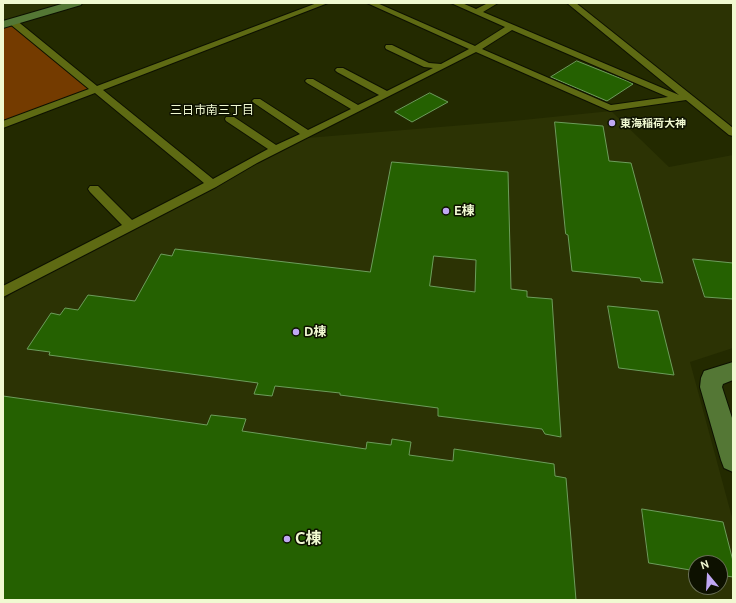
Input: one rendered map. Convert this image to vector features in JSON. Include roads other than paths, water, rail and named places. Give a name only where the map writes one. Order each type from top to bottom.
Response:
[{"type":"street","points":[[8,24],[77,3]]},
{"type":"street","points":[[3,125],[324,3]]},
{"type":"street","points":[[371,3],[610,108],[684,98]]},
{"type":"street","points":[[455,3],[684,98]]},
{"type":"street","points":[[477,12],[494,3]]},
{"type":"street","points":[[571,3],[684,98],[733,133]]},
{"type":"street","points":[[8,24],[97,89],[212,184]]},
{"type":"street","points":[[3,292],[276,150],[442,67],[476,49],[511,26]]},
{"type":"street","points":[[388,47],[427,65],[442,67]]},
{"type":"street","points":[[340,70],[387,95]]},
{"type":"street","points":[[310,81],[358,109]]},
{"type":"street","points":[[257,101],[308,134]]},
{"type":"street","points":[[230,119],[276,150]]},
{"type":"street","points":[[94,189],[131,226]]},
{"type":"street","points":[[733,371],[712,378],[711,386],[733,460]]},
{"type":"place","name":"東海稲荷大神","points":[[612,123]]},
{"type":"place","name":"E棟","points":[[446,211]]},
{"type":"place","name":"D棟","points":[[296,332]]},
{"type":"place","name":"C棟","points":[[287,539]]},
{"type":"district","name":"三日市南三丁目","points":[[212,110]]}]
